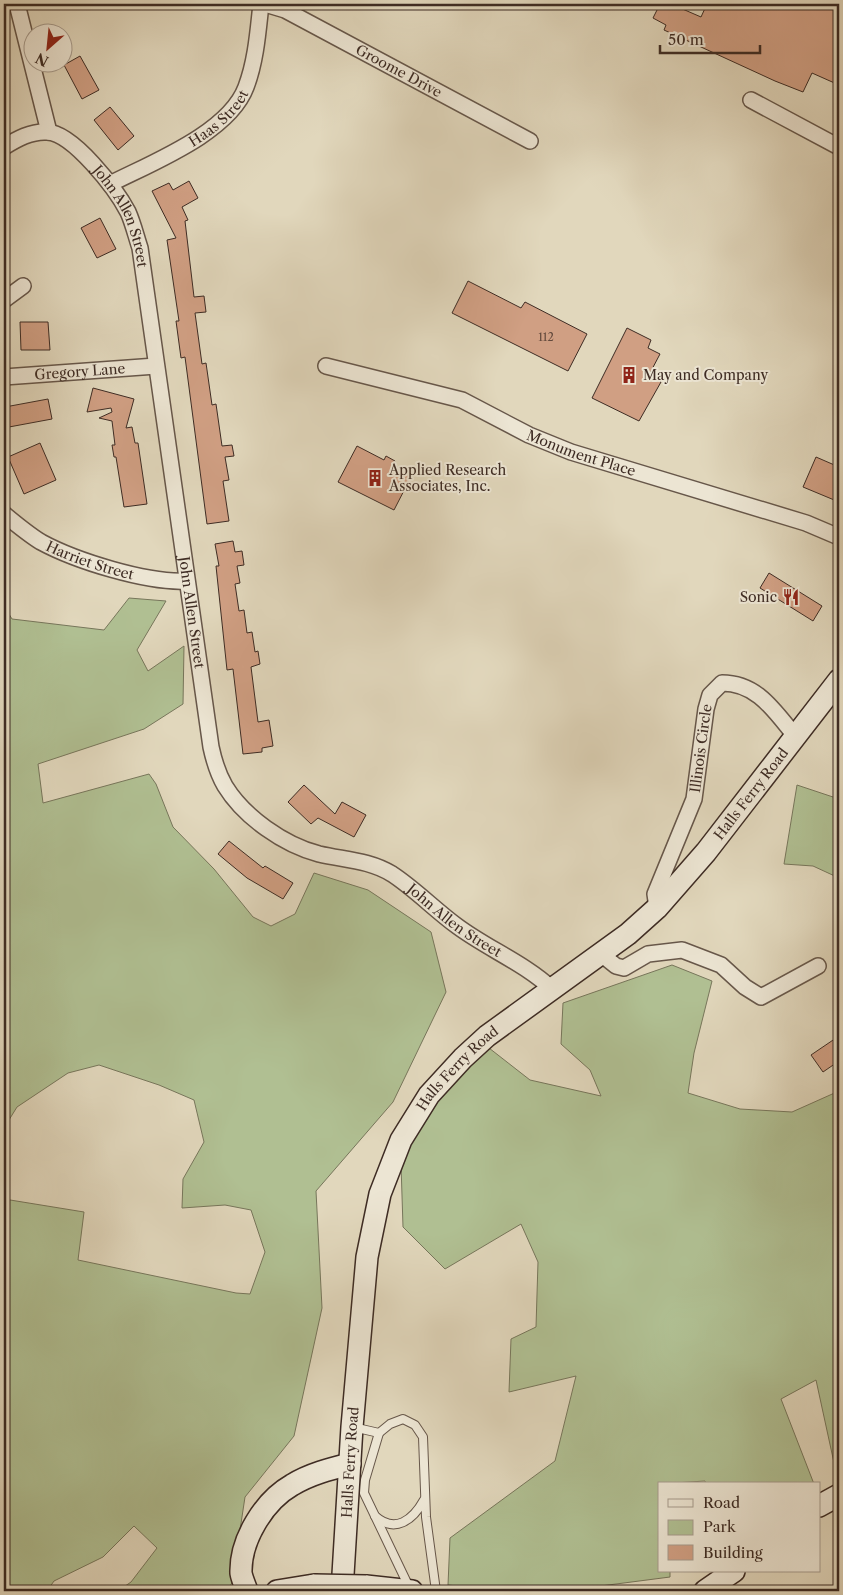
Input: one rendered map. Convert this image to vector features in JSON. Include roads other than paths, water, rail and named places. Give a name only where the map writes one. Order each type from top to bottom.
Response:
[{"type":"street","name":"Haas Street","points":[[110,184],[192,141],[212,127],[238,103],[246,88],[252,66],[261,4]]},
{"type":"street","name":"Groome Drive","points":[[265,4],[285,10],[530,141]]},
{"type":"street","points":[[4,147],[32,133],[49,132],[18,8]]},
{"type":"street","points":[[751,100],[839,147]]},
{"type":"street","name":"John Allen Street","points":[[49,132],[70,143],[88,158],[110,184],[127,210],[135,229],[211,747],[216,766],[226,787],[240,804],[278,836],[319,854],[370,864],[392,875],[457,927],[540,977],[552,989]]},
{"type":"street","points":[[4,300],[23,286]]},
{"type":"street","name":"Gregory Lane","points":[[4,377],[156,366]]},
{"type":"street","name":"Monument Place","points":[[326,366],[462,400],[538,439],[571,452],[806,523],[839,537]]},
{"type":"street","name":"Harriet Street","points":[[4,514],[40,541],[63,552],[101,565],[169,582],[186,580]]},
{"type":"street","name":"Halls Ferry Road","points":[[342,1591],[352,1427],[367,1257],[380,1194],[401,1140],[429,1095],[463,1058],[487,1036],[601,954],[656,908],[706,852],[839,680]]},
{"type":"street","name":"Illinois Circle","points":[[656,908],[655,894],[694,799],[706,709],[710,695],[722,683],[746,686],[763,699],[796,737]]},
{"type":"street","points":[[601,954],[616,966],[624,968],[648,954],[682,950],[721,965],[761,997],[818,966]]},
{"type":"street","points":[[247,1591],[241,1575],[244,1550],[266,1508],[290,1486],[304,1478],[350,1464]]},
{"type":"street","points":[[820,1505],[839,1495]]},
{"type":"street","points":[[705,1591],[733,1572]]},
{"type":"street","points":[[277,1591],[314,1585],[366,1586],[412,1591]]},
{"type":"lane","points":[[412,1591],[373,1515],[364,1493],[379,1433],[390,1424],[403,1419],[420,1430],[422,1438],[426,1517],[436,1591]]},
{"type":"lane","points":[[352,1427],[379,1433]]},
{"type":"lane","points":[[373,1515],[388,1524],[402,1524],[418,1510],[425,1497]]},
{"type":"place","name":"May and Company","points":[[629,375]]},
{"type":"place","name":"Applied Research Associates, Inc.","points":[[375,478]]},
{"type":"place","name":"Sonic","points":[[791,597]]}]
